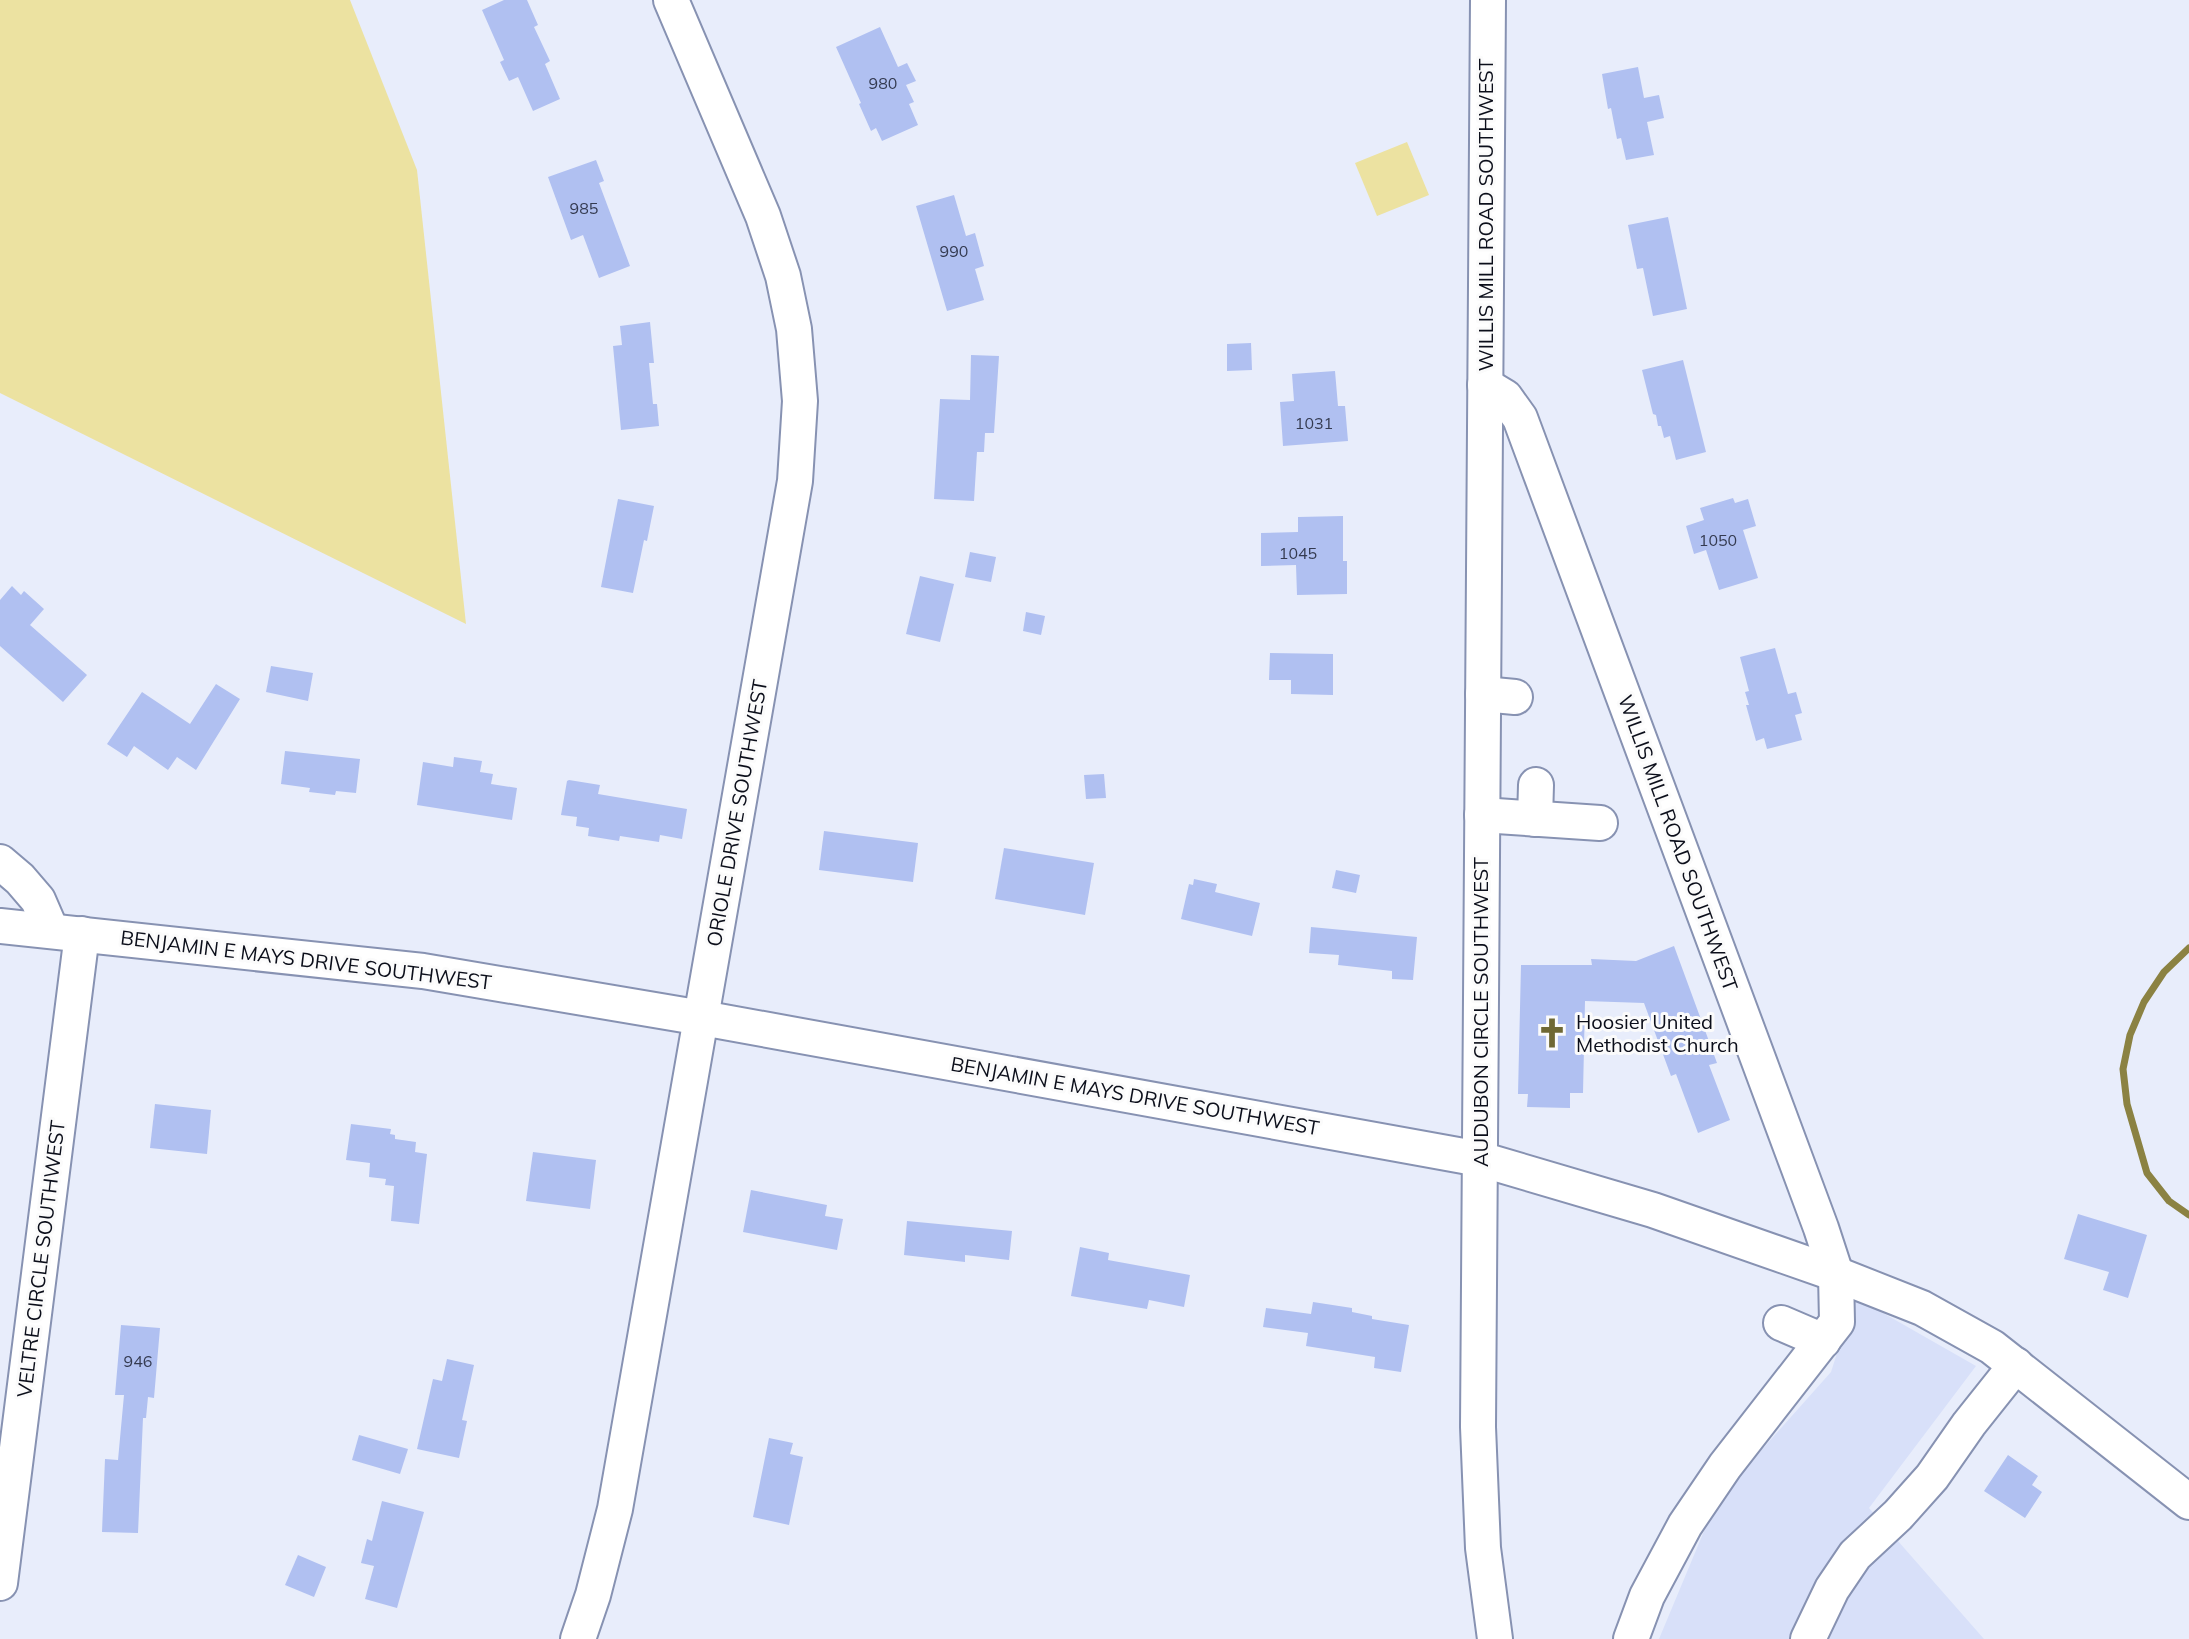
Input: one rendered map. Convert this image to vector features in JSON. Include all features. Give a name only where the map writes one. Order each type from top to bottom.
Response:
[{"type":"street","name":"ORIOLE DRIVE SOUTHWEST","points":[[578,1639],[615,1509],[795,481],[800,401],[794,329],[783,276],[763,216],[671,0]]},
{"type":"street","name":"WILLIS MILL ROAD SOUTHWEST","points":[[1488,0],[1485,385],[1505,397],[1520,418],[1805,1183],[1836,1274],[1837,1322],[1725,1466],[1685,1525],[1647,1596],[1631,1639]]},
{"type":"street","name":"AUDUBON CIRCLE SOUTHWEST","points":[[1485,385],[1499,696],[1482,815],[1478,1427],[1483,1548],[1495,1639]]},
{"type":"street","points":[[1535,819],[1536,785]]},
{"type":"street","points":[[1482,815],[1600,823]]},
{"type":"street","points":[[0,862],[20,879],[66,932]]},
{"type":"street","name":"BENJAMIN E MAYS DRIVE SOUTHWEST","points":[[0,926],[423,971],[702,1018],[1480,1159],[1653,1210],[1836,1274],[1922,1308],[1992,1347],[2189,1502]]},
{"type":"street","name":"VELTRE CIRCLE SOUTHWEST","points":[[0,1583],[66,932]]},
{"type":"street","points":[[1781,1323],[1823,1341]]},
{"type":"street","points":[[1808,1639],[1832,1589],[1855,1555],[1898,1515],[1932,1477],[2016,1365]]},
{"type":"shaded area","points":[[0,0],[350,0],[417,170],[466,624],[0,393]]},
{"type":"shaded area","points":[[1407,142],[1429,195],[1377,216],[1355,163]]},
{"type":"shaded area","points":[[1855,1297],[1976,1366],[1869,1508],[1984,1639],[1659,1639],[1717,1500],[1831,1372]]},
{"type":"building","points":[[504,0],[527,0],[538,25],[534,27],[550,61],[545,64],[560,99],[533,111],[518,77],[509,81],[500,62],[504,60],[482,10]]},
{"type":"building","points":[[880,27],[898,67],[907,63],[916,81],[906,85],[914,102],[909,104],[918,125],[882,141],[876,128],[871,131],[836,47]]},
{"type":"building","points":[[1638,67],[1644,98],[1659,95],[1664,118],[1647,122],[1654,155],[1626,160],[1621,138],[1617,139],[1611,108],[1608,109],[1602,74]]},
{"type":"building","points":[[596,160],[604,181],[599,183],[630,266],[599,278],[583,235],[571,240],[548,177]]},
{"type":"building","points":[[954,195],[966,236],[975,233],[984,266],[975,269],[984,300],[947,311],[916,206]]},
{"type":"building","points":[[1668,217],[1687,309],[1653,316],[1643,268],[1637,269],[1628,225]]},
{"type":"building","points":[[650,322],[654,363],[649,363],[653,404],[657,404],[659,426],[621,430],[613,346],[622,345],[620,326]]},
{"type":"building","points":[[1251,343],[1252,370],[1227,371],[1227,344]]},
{"type":"building","points":[[971,355],[999,356],[994,433],[985,433],[984,452],[977,452],[974,501],[934,499],[940,399],[970,400]]},
{"type":"building","points":[[1683,360],[1706,452],[1676,460],[1670,436],[1664,438],[1653,414],[1642,370]]},
{"type":"building","points":[[1335,371],[1338,406],[1345,406],[1348,441],[1283,446],[1280,402],[1294,401],[1292,374]]},
{"type":"building","points":[[1733,498],[1735,503],[1748,499],[1756,526],[1743,530],[1758,578],[1719,590],[1706,550],[1694,554],[1686,526],[1704,520],[1700,508]]},
{"type":"building","points":[[618,499],[654,506],[633,593],[601,587]]},
{"type":"building","points":[[1343,516],[1347,594],[1297,595],[1296,565],[1261,566],[1261,533],[1298,532],[1298,517]]},
{"type":"building","points":[[970,552],[996,557],[991,582],[965,577]]},
{"type":"building","points":[[920,576],[954,584],[940,642],[906,634]]},
{"type":"building","points":[[12,586],[21,595],[24,591],[44,609],[30,625],[87,675],[63,702],[0,646],[0,600]]},
{"type":"building","points":[[1026,612],[1045,616],[1041,635],[1023,631]]},
{"type":"building","points":[[1775,648],[1788,694],[1796,692],[1802,713],[1795,715],[1802,740],[1767,749],[1764,738],[1756,741],[1746,705],[1749,705],[1745,692],[1749,691],[1740,657]]},
{"type":"building","points":[[1270,653],[1333,654],[1333,695],[1291,694],[1291,680],[1269,680]]},
{"type":"building","points":[[271,666],[313,673],[308,701],[266,692]]},
{"type":"building","points":[[216,684],[240,699],[196,770],[177,757],[168,770],[134,746],[127,757],[107,744],[142,692],[190,724]]},
{"type":"building","points":[[285,751],[360,759],[356,793],[336,791],[335,795],[309,792],[310,788],[281,784]]},
{"type":"building","points":[[454,757],[482,761],[480,772],[493,774],[491,784],[517,788],[512,820],[417,805],[423,762],[453,767]]},
{"type":"building","points":[[1104,774],[1106,798],[1086,799],[1084,775]]},
{"type":"building","points":[[569,780],[600,785],[598,794],[687,809],[682,839],[660,835],[659,842],[620,836],[619,841],[588,836],[589,828],[576,826],[577,817],[561,815]]},
{"type":"building","points":[[824,831],[918,843],[913,882],[819,870]]},
{"type":"building","points":[[1004,848],[1094,863],[1085,915],[995,899]]},
{"type":"building","points":[[1336,870],[1360,875],[1356,893],[1332,888]]},
{"type":"building","points":[[1194,879],[1217,884],[1215,892],[1260,903],[1252,936],[1181,919],[1189,884],[1193,885]]},
{"type":"building","points":[[1311,927],[1417,937],[1413,980],[1392,979],[1392,971],[1338,965],[1339,955],[1309,953]]},
{"type":"building","name":"Hoosier United Methodist Church","points":[[1674,946],[1717,1063],[1709,1065],[1730,1120],[1698,1133],[1676,1074],[1671,1076],[1644,1003],[1585,1001],[1583,1093],[1570,1093],[1570,1108],[1527,1107],[1528,1094],[1518,1094],[1521,965],[1592,965],[1591,959],[1636,961]]},
{"type":"building","points":[[155,1104],[211,1110],[207,1154],[150,1148]]},
{"type":"building","points":[[351,1124],[391,1129],[390,1134],[395,1135],[395,1139],[416,1142],[415,1152],[427,1154],[419,1224],[391,1221],[394,1186],[385,1185],[386,1179],[369,1177],[370,1163],[346,1160]]},
{"type":"building","points":[[533,1152],[596,1160],[590,1209],[526,1201]]},
{"type":"building","points":[[751,1190],[827,1205],[825,1216],[843,1219],[837,1250],[743,1232]]},
{"type":"building","points":[[2078,1214],[2147,1235],[2128,1298],[2103,1290],[2109,1272],[2064,1259]]},
{"type":"building","points":[[907,1221],[1012,1231],[1009,1260],[965,1255],[965,1262],[904,1255]]},
{"type":"building","points":[[1080,1247],[1109,1253],[1108,1260],[1190,1275],[1184,1307],[1149,1300],[1147,1309],[1071,1296]]},
{"type":"building","points":[[1313,1302],[1352,1308],[1352,1312],[1372,1316],[1372,1319],[1409,1325],[1401,1372],[1374,1368],[1375,1357],[1306,1346],[1308,1333],[1263,1327],[1266,1308],[1311,1314]]},
{"type":"building","points":[[121,1325],[160,1328],[154,1398],[148,1397],[146,1418],[143,1418],[138,1533],[102,1532],[105,1459],[118,1460],[124,1395],[115,1395]]},
{"type":"building","points":[[447,1359],[474,1365],[462,1420],[467,1421],[459,1458],[417,1449],[433,1379],[442,1381]]},
{"type":"building","points":[[359,1435],[408,1449],[400,1474],[352,1460]]},
{"type":"building","points":[[769,1438],[793,1443],[790,1454],[803,1457],[789,1525],[753,1517]]},
{"type":"building","points":[[2008,1455],[2038,1476],[2032,1485],[2042,1492],[2025,1518],[1984,1491]]},
{"type":"building","points":[[382,1501],[424,1512],[397,1608],[365,1599],[374,1566],[361,1563],[367,1539],[372,1541]]},
{"type":"building","points":[[298,1555],[326,1567],[314,1597],[285,1585]]},
{"type":"waterway","points":[[2189,948],[2164,972],[2144,1002],[2130,1035],[2123,1069],[2127,1104],[2147,1173],[2169,1201],[2189,1215]]},
{"type":"place","name":"Hoosier United Methodist Church","points":[[1552,1033]]}]
